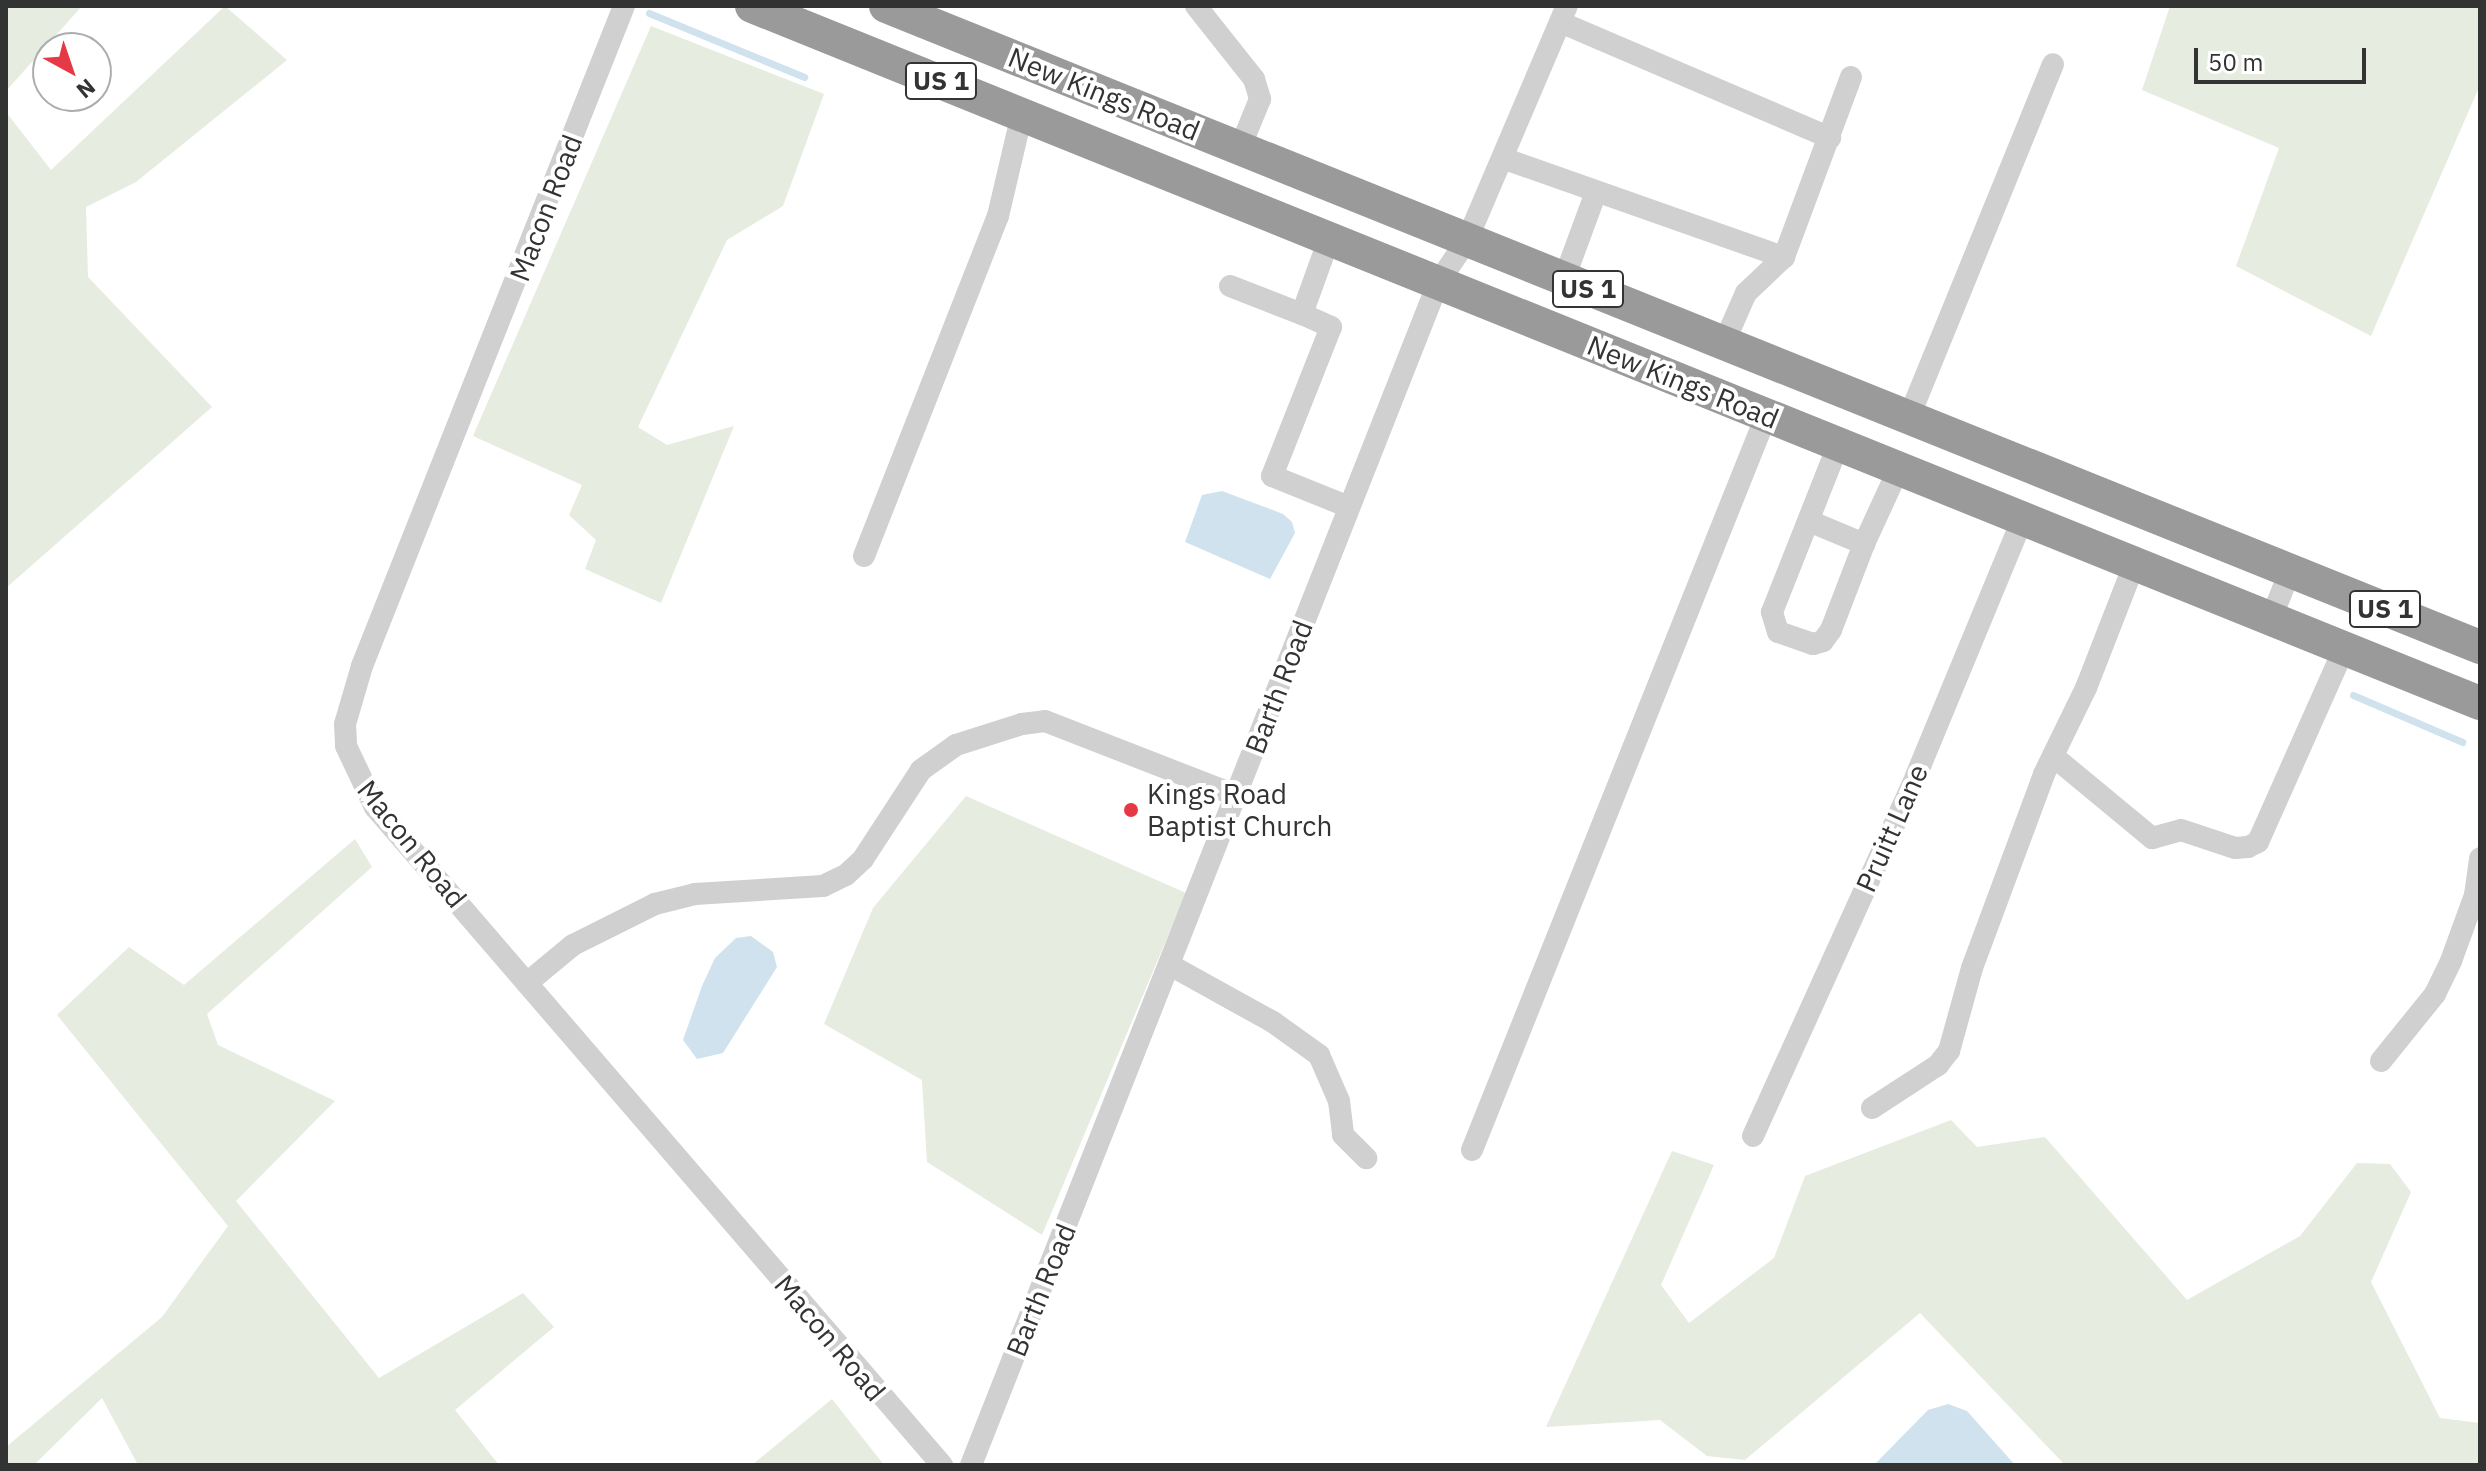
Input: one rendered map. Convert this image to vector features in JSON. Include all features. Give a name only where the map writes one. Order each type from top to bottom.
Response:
[{"type":"highway","name":"New Kings Road","points":[[752,6],[2480,703]]},
{"type":"highway","name":"New Kings Road","points":[[886,6],[2480,647]]},
{"type":"street","name":"Macon Road","points":[[624,6],[358,676],[345,724],[357,779],[375,807],[942,1465]]},
{"type":"street","points":[[1196,6],[1254,79],[1260,99],[1240,148]]},
{"type":"street","points":[[1564,14],[1830,138]]},
{"type":"street","name":"Barth Road","points":[[971,1465],[1438,283],[1467,240],[1505,159],[1564,14]]},
{"type":"street","points":[[1909,417],[2053,64]]},
{"type":"street","points":[[1724,343],[1746,293],[1784,257],[1851,77]]},
{"type":"street","points":[[864,556],[998,216],[1022,114]]},
{"type":"street","points":[[1505,159],[1784,257]]},
{"type":"street","points":[[1564,279],[1596,192]]},
{"type":"street","points":[[1302,314],[1329,239]]},
{"type":"street","points":[[1230,286],[1331,327],[1272,476],[1349,507]]},
{"type":"street","points":[[1472,1150],[1766,416]]},
{"type":"street","points":[[1838,445],[1772,612],[1778,632],[1813,644],[1823,641],[1898,470]]},
{"type":"street","name":"Pruitt Lane","points":[[1753,1136],[1916,776],[2023,518]]},
{"type":"street","points":[[1809,521],[1864,544]]},
{"type":"street","points":[[1872,1108],[1938,1065],[1949,1051],[1972,968],[2053,756],[2134,565]]},
{"type":"street","points":[[2271,619],[2290,571]]},
{"type":"street","points":[[2053,756],[2152,838],[2181,830],[2235,848],[2248,847],[2258,842],[2344,649]]},
{"type":"street","points":[[527,983],[573,945],[655,904],[695,894],[823,886],[846,875],[863,859],[921,770],[956,745],[1045,721],[1237,796]]},
{"type":"street","points":[[2381,1061],[2417,1019],[2451,961],[2475,895],[2480,858]]},
{"type":"street","points":[[1170,965],[1273,1022],[1319,1055],[1339,1101],[1343,1135],[1366,1158]]},
{"type":"shaded area","points":[[6,6],[82,6],[59,32],[32,32],[32,62],[6,91]]},
{"type":"shaded area","points":[[225,6],[287,60],[136,182],[86,207],[88,277],[212,407],[6,588],[6,112],[51,170]]},
{"type":"shaded area","points":[[2170,6],[2480,6],[2480,85],[2371,336],[2236,266],[2279,148],[2142,90]]},
{"type":"shaded area","points":[[651,26],[824,94],[783,206],[727,240],[638,427],[667,445],[734,426],[661,603],[585,569],[596,540],[569,515],[582,485],[473,436]]},
{"type":"shaded area","points":[[966,796],[1186,893],[1042,1235],[927,1162],[922,1080],[824,1024],[873,908]]},
{"type":"shaded area","points":[[355,839],[372,867],[207,1014],[218,1045],[335,1101],[236,1201],[379,1378],[523,1293],[554,1327],[455,1410],[499,1465],[138,1465],[102,1398],[34,1465],[6,1465],[6,1447],[162,1317],[228,1226],[57,1015],[129,947],[184,985]]},
{"type":"shaded area","points":[[1951,1120],[1977,1147],[2045,1137],[2187,1300],[2300,1236],[2357,1163],[2390,1164],[2411,1192],[2371,1282],[2440,1418],[2480,1423],[2480,1465],[2065,1465],[1920,1313],[1745,1460],[1707,1456],[1660,1420],[1546,1427],[1672,1151],[1714,1165],[1661,1285],[1689,1323],[1774,1258],[1805,1176]]},
{"type":"shaded area","points":[[832,1399],[884,1465],[752,1465]]},
{"type":"water","points":[[1222,491],[1283,514],[1292,522],[1295,533],[1270,579],[1185,542],[1202,495]]},
{"type":"water","points":[[751,936],[773,952],[777,967],[723,1053],[697,1059],[683,1040],[702,986],[715,958],[736,938]]},
{"type":"water","points":[[1948,1404],[1967,1411],[2015,1465],[1874,1465],[1928,1410]]},
{"type":"waterway","points":[[649,13],[804,77]]},
{"type":"waterway","points":[[2353,695],[2462,742]]},
{"type":"place","name":"Kings Road Baptist Church","points":[[1131,810]]}]
